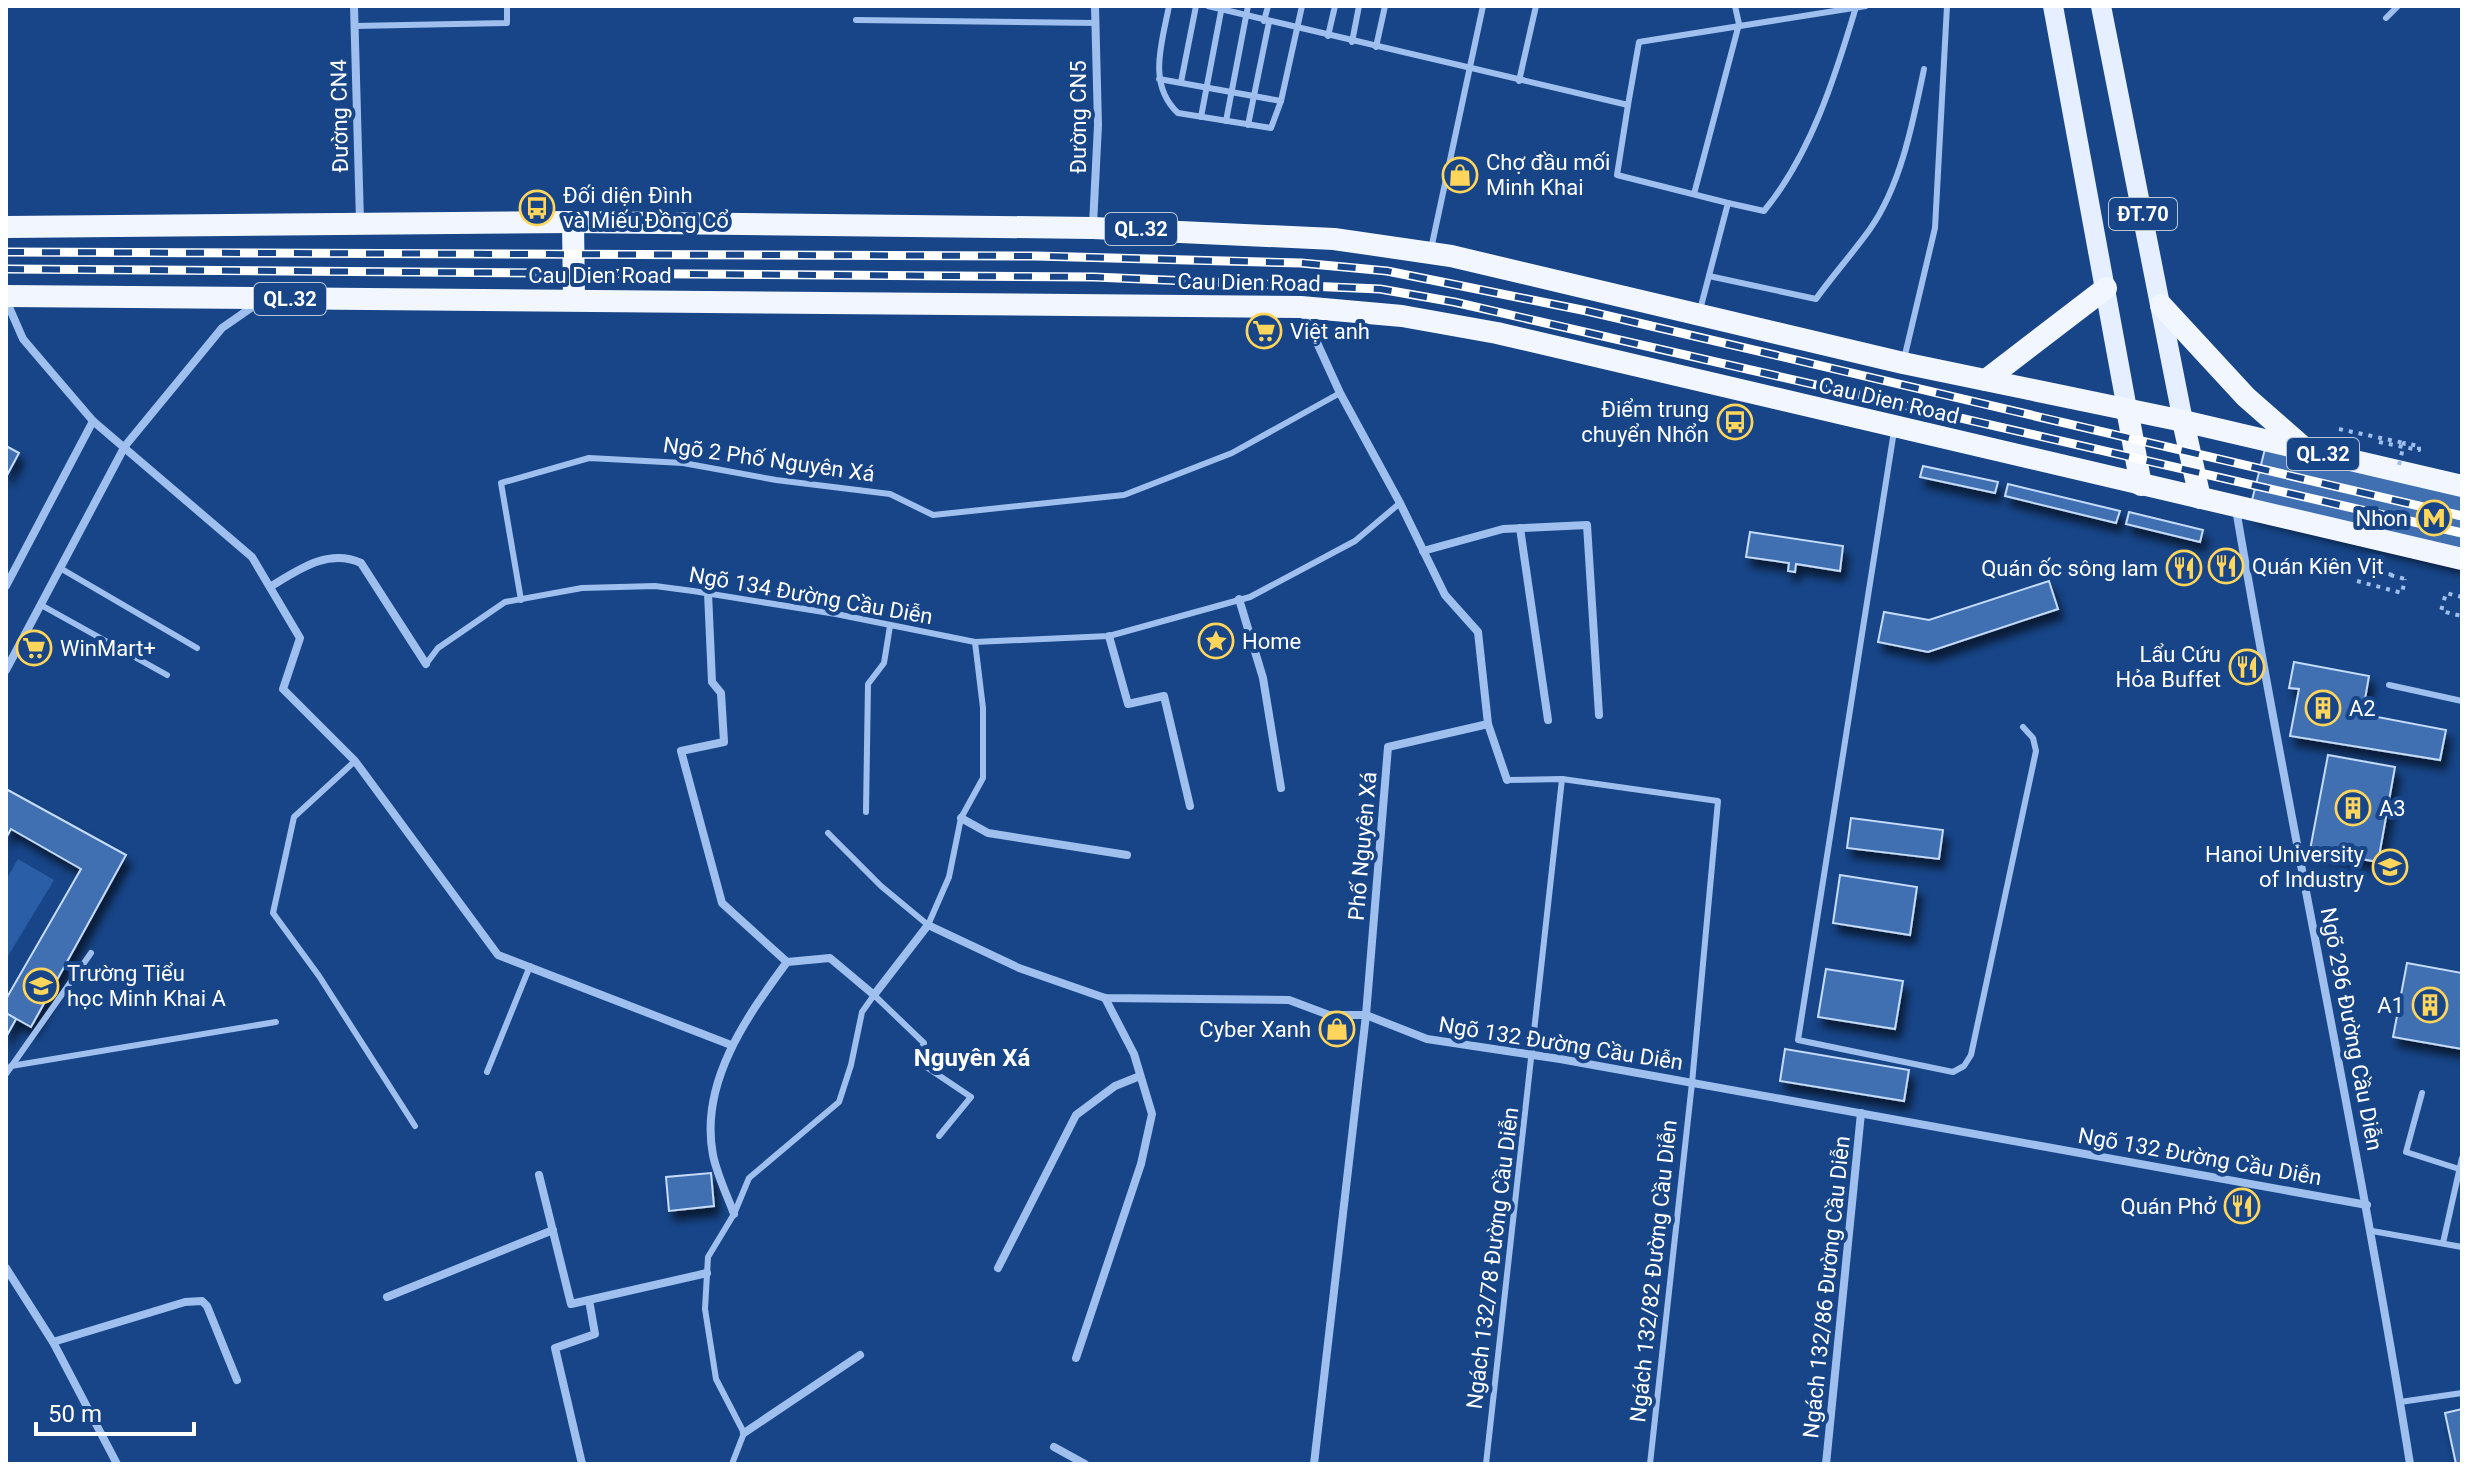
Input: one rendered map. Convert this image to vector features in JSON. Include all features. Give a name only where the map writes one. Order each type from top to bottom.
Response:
[{"type":"highway","name":"Cau Dien Road","points":[[6,227],[573,222],[1093,228],[1334,239],[1451,256],[1700,312],[1903,363],[2183,421],[2462,486]]},
{"type":"highway","points":[[573,222],[574,300]]},
{"type":"highway","points":[[1986,380],[2023,347],[2106,288]]},
{"type":"highway","name":"Cau Dien Road","points":[[6,298],[1301,307],[1402,316],[1497,333],[2462,559]]},
{"type":"highway","points":[[2161,305],[2246,397],[2307,450]]},
{"type":"highway","name":"ĐT.70","points":[[2127,409],[2141,485]]},
{"type":"highway","name":"ĐT.70","points":[[2183,421],[2200,498]]},
{"type":"main road","name":"ĐT.70","points":[[2053,6],[2127,409]]},
{"type":"main road","name":"ĐT.70","points":[[2101,6],[2183,421]]},
{"type":"street","name":"Đường CN4","points":[[354,6],[360,226]]},
{"type":"street","name":"Đường CN5","points":[[1093,228],[1098,125],[1095,6]]},
{"type":"street","points":[[6,298],[23,339],[93,421],[252,557],[300,638],[283,689],[355,761],[498,955],[731,1045]]},
{"type":"street","points":[[6,670],[125,446],[222,328],[264,299]]},
{"type":"street","points":[[1301,307],[1340,393],[1400,503],[1445,595],[1478,632],[1488,724],[1507,780]]},
{"type":"street","points":[[6,586],[93,421]]},
{"type":"street","name":"Ngõ 296 Đường Cầu Diễn","points":[[2236,508],[2262,660],[2372,1231],[2410,1464]]},
{"type":"street","points":[[1423,551],[1503,529],[1587,525],[1599,715]]},
{"type":"street","points":[[1520,528],[1548,720]]},
{"type":"street","name":"Ngõ 134 Đường Cầu Diễn","points":[[270,587],[325,558],[347,557],[361,563],[426,664]]},
{"type":"street","points":[[708,593],[712,682],[721,693],[724,742],[681,751],[722,903],[787,962],[830,958],[874,995],[928,925]]},
{"type":"street","points":[[1239,599],[1263,678],[1281,788]]},
{"type":"street","points":[[1109,636],[1128,704],[1164,696],[1190,806]]},
{"type":"street","name":"Phố Nguyên Xá","points":[[1314,1464],[1366,1015],[1388,747],[1488,724]]},
{"type":"street","points":[[961,818],[988,833],[1127,855]]},
{"type":"street","name":"Ngõ 132 Đường Cầu Diễn","points":[[928,925],[1019,968],[1105,998],[1289,1000],[1329,1015],[1366,1015],[1427,1039],[1692,1083],[2367,1205]]},
{"type":"street","points":[[734,1214],[713,1154],[713,1109],[731,1045],[787,962]]},
{"type":"street","points":[[1076,1358],[1152,1114],[1134,1054],[1105,998]]},
{"type":"street","points":[[998,1268],[1076,1115],[1115,1086],[1140,1076]]},
{"type":"street","name":"Ngách 132/86 Đường Cầu Diễn","points":[[1826,1464],[1861,1113]]},
{"type":"street","points":[[539,1175],[571,1304],[707,1273]]},
{"type":"street","points":[[387,1297],[553,1230]]},
{"type":"street","points":[[6,1268],[53,1342],[117,1464]]},
{"type":"street","points":[[582,1464],[555,1348],[595,1334],[589,1300]]},
{"type":"street","points":[[53,1342],[185,1302],[202,1301],[207,1306],[237,1380]]},
{"type":"street","points":[[744,1433],[860,1355]]},
{"type":"street","points":[[1054,1447],[1085,1464]]},
{"type":"lane","points":[[354,26],[507,23],[507,6]]},
{"type":"lane","points":[[1169,6],[1159,79],[1168,104],[1178,113],[1271,128],[1281,101],[1302,6]]},
{"type":"lane","points":[[1181,82],[1196,6]]},
{"type":"lane","points":[[1208,6],[1297,30],[1628,105]]},
{"type":"lane","points":[[1226,121],[1248,6]]},
{"type":"lane","points":[[1248,125],[1268,6]]},
{"type":"lane","points":[[1328,36],[1335,6]]},
{"type":"lane","points":[[1352,42],[1359,6]]},
{"type":"lane","points":[[1376,47],[1385,6]]},
{"type":"lane","points":[[1430,254],[1467,68],[1483,6]]},
{"type":"lane","points":[[1519,81],[1536,6]]},
{"type":"lane","points":[[1694,194],[1739,24],[1735,6]]},
{"type":"lane","points":[[1856,7],[1838,69],[1810,134],[1777,195],[1764,211],[1617,175],[1639,42],[1739,24],[1856,7],[1866,6]]},
{"type":"lane","points":[[1903,363],[1935,228],[1947,6]]},
{"type":"lane","points":[[2386,18],[2398,6]]},
{"type":"lane","points":[[1201,117],[1221,8]]},
{"type":"lane","points":[[856,20],[1096,23]]},
{"type":"lane","points":[[1709,276],[1816,299],[1870,229],[1888,197],[1914,116],[1924,69]]},
{"type":"lane","points":[[1159,79],[1206,85],[1281,101]]},
{"type":"lane","points":[[1700,312],[1728,203]]},
{"type":"lane","name":"Ngõ 2 Phố Nguyên Xá","points":[[521,600],[501,483],[589,458],[683,463],[776,480],[890,494],[933,515],[1124,495],[1232,453],[1340,393]]},
{"type":"lane","points":[[1894,428],[1798,1040],[1953,1072],[1964,1066],[1971,1055],[2036,751],[2033,738],[2023,727]]},
{"type":"lane","name":"Ngõ 134 Đường Cầu Diễn","points":[[426,664],[438,648],[505,602],[582,588],[655,586],[708,593],[975,642],[1109,636],[1239,599],[1355,541],[1400,503]]},
{"type":"lane","points":[[60,568],[197,648]]},
{"type":"lane","points":[[41,605],[167,675]]},
{"type":"lane","points":[[866,812],[868,684],[884,663],[890,626]]},
{"type":"lane","points":[[828,833],[881,886],[928,925],[949,877],[961,818],[983,778],[983,708],[975,642]]},
{"type":"lane","points":[[2389,685],[2462,701]]},
{"type":"lane","points":[[355,761],[294,817],[273,913],[319,976],[415,1126]]},
{"type":"lane","points":[[1507,780],[1562,779]]},
{"type":"lane","name":"Ngách 132/82 Đường Cầu Diễn","points":[[1562,779],[1718,801],[1692,1083],[1650,1464]]},
{"type":"lane","name":"Ngách 132/78 Đường Cầu Diễn","points":[[1486,1464],[1562,779]]},
{"type":"lane","points":[[6,1074],[91,953]]},
{"type":"lane","points":[[487,1072],[530,966]]},
{"type":"lane","points":[[732,1464],[744,1433],[716,1379],[705,1309],[708,1257],[734,1214],[749,1178],[839,1102],[851,1065],[862,1012],[874,995],[924,1043],[916,1060],[971,1097],[939,1136]]},
{"type":"lane","points":[[11,1066],[276,1022]]},
{"type":"lane","points":[[2422,1093],[2406,1152],[2459,1169]]},
{"type":"lane","points":[[2443,1243],[2462,1158]]},
{"type":"lane","points":[[2372,1231],[2462,1247]]},
{"type":"lane","points":[[2400,1402],[2462,1393]]},
{"type":"path","points":[[2339,429],[2419,446],[2419,450],[2379,442]]},
{"type":"path","points":[[2399,465],[2404,443]]},
{"type":"path","points":[[2357,581],[2402,593],[2405,579],[2359,567],[2393,575]]},
{"type":"path","points":[[2462,597],[2446,593],[2441,611],[2462,616]]},
{"type":"shaded area","points":[[18,859],[54,880],[8,956],[6,880]]},
{"type":"building","points":[[2269,433],[2462,480],[2462,565],[2249,512]]},
{"type":"building","points":[[6,446],[19,453],[6,477]]},
{"type":"building","points":[[1923,466],[1998,482],[1995,493],[1920,477]]},
{"type":"building","points":[[2008,484],[2120,511],[2116,523],[2005,496]]},
{"type":"building","points":[[2129,512],[2203,530],[2200,542],[2126,524]]},
{"type":"building","points":[[1750,532],[1843,546],[1840,571],[1796,564],[1795,572],[1788,571],[1789,563],[1746,557]]},
{"type":"building","points":[[2049,581],[2058,609],[1928,652],[1878,642],[1884,612],[1929,620]]},
{"type":"building","name":"A2","points":[[2294,662],[2369,676],[2364,705],[2352,702],[2351,712],[2446,730],[2440,760],[2290,736],[2299,689],[2289,688]]},
{"type":"building","name":"A3","points":[[2328,755],[2395,767],[2378,862],[2310,850]]},
{"type":"building","points":[[6,789],[126,855],[31,1027],[6,1013],[6,999],[81,869],[11,829],[6,838]]},
{"type":"building","points":[[1851,818],[1943,830],[1939,859],[1847,848]]},
{"type":"building","points":[[1840,875],[1917,887],[1910,935],[1833,923]]},
{"type":"building","name":"A1","points":[[2407,963],[2462,973],[2462,1049],[2393,1037]]},
{"type":"building","points":[[1826,969],[1903,981],[1895,1029],[1818,1017]]},
{"type":"building","points":[[6,1013],[16,1019],[6,1037]]},
{"type":"building","points":[[1785,1049],[1909,1070],[1904,1101],[1780,1081]]},
{"type":"building","points":[[711,1173],[714,1206],[669,1211],[666,1177]]},
{"type":"building","points":[[2462,1409],[2462,1464],[2456,1464],[2445,1413]]},
{"type":"railway","points":[[6,252],[1036,256],[1301,263],[1387,271],[1587,311],[2462,516]]},
{"type":"railway","points":[[6,269],[1094,277],[1380,289],[1454,302],[2462,533]]},
{"type":"place","name":"Chợ đầu mối Minh Khai","points":[[1460,175]]},
{"type":"place","name":"Đối diện Đình và Miếu Đồng Cổ","points":[[537,208]]},
{"type":"place","name":"Việt anh","points":[[1264,331]]},
{"type":"place","name":"Điểm trung chuyển Nhổn","points":[[1735,422]]},
{"type":"place","name":"Nhon","points":[[2434,518]]},
{"type":"place","name":"Quán Kiên Vịt","points":[[2226,566]]},
{"type":"place","name":"Quán ốc sông lam","points":[[2184,568]]},
{"type":"place","name":"Home","points":[[1216,641]]},
{"type":"place","name":"WinMart+","points":[[34,648]]},
{"type":"place","name":"Lẩu Cứu Hỏa Buffet","points":[[2247,667]]},
{"type":"place","name":"A2","points":[[2323,708]]},
{"type":"place","name":"A3","points":[[2353,808]]},
{"type":"place","name":"Hanoi University of Industry","points":[[2390,867]]},
{"type":"place","name":"Trường Tiểu học Minh Khai A","points":[[41,986]]},
{"type":"place","name":"A1","points":[[2430,1005]]},
{"type":"place","name":"Cyber Xanh","points":[[1337,1029]]},
{"type":"place","name":"Quán Phở","points":[[2242,1206]]},
{"type":"district","name":"Nguyên Xá","points":[[972,1058]]}]
